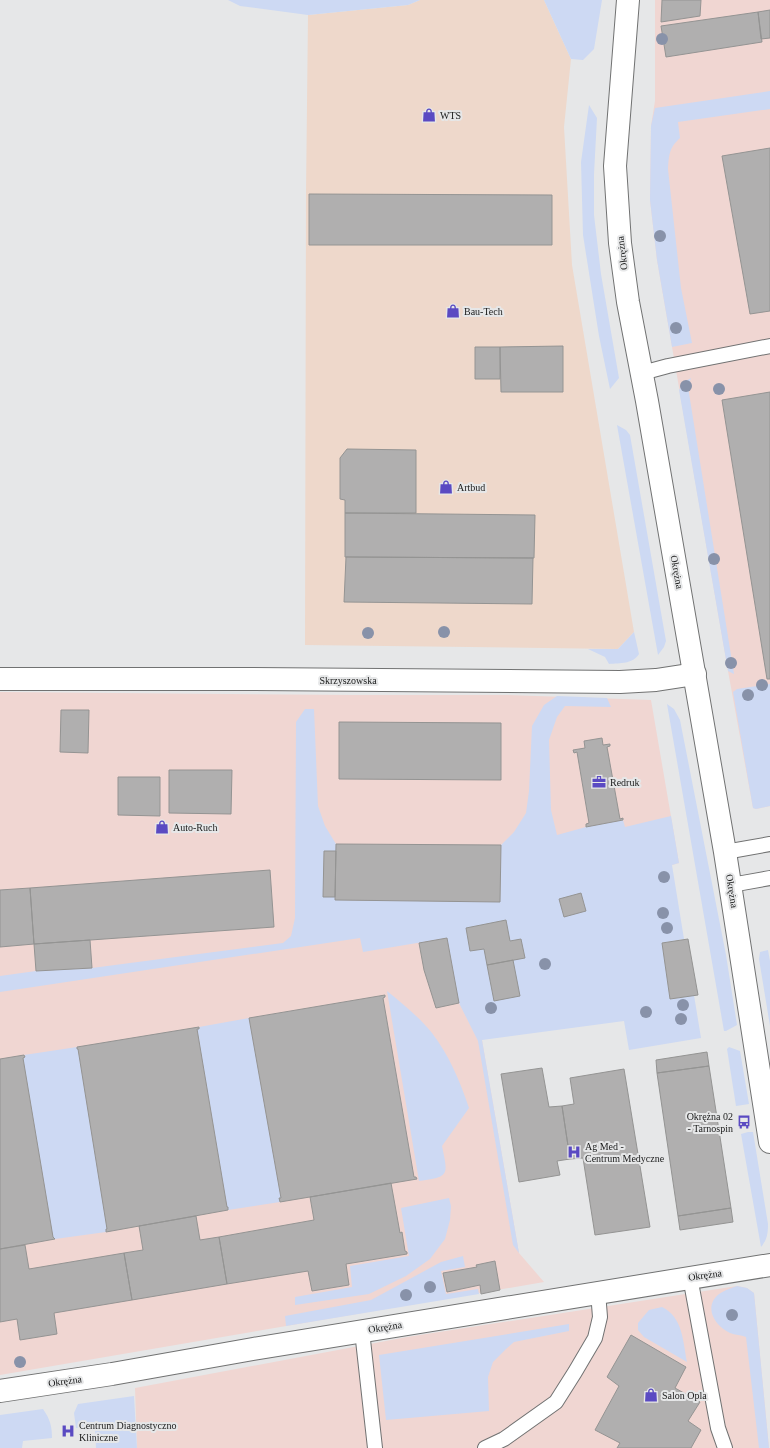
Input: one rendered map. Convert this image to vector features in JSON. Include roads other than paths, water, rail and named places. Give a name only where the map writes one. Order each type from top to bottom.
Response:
[{"type":"street","name":"Okrężna","points":[[628,0],[615,166],[620,243],[628,302],[642,373],[731,885],[770,1142]]},
{"type":"street","name":"Skrzyszowska","points":[[0,679],[253,679],[620,682],[656,680],[695,674]]},
{"type":"street","name":"Okrężna","points":[[0,1391],[112,1374],[253,1348],[770,1265]]},
{"type":"lane","points":[[642,373],[668,366],[770,346]]},
{"type":"lane","points":[[725,852],[770,844]]},
{"type":"lane","points":[[731,885],[770,878]]},
{"type":"lane","points":[[690,1277],[718,1428],[725,1448]]},
{"type":"lane","points":[[484,1448],[504,1439],[556,1402],[595,1338],[600,1317],[598,1292]]},
{"type":"lane","points":[[362,1331],[375,1448]]},
{"type":"place","name":"WTS","points":[[429,115]]},
{"type":"place","name":"Bau-Tech","points":[[453,311]]},
{"type":"place","name":"Artbud","points":[[446,487]]},
{"type":"place","name":"Redruk","points":[[599,782]]},
{"type":"place","name":"Auto-Ruch","points":[[162,827]]},
{"type":"place","name":"Okrężna 02 - Tarnospin","points":[[744,1122]]},
{"type":"place","name":"Ag Med - Centrum Medyczne","points":[[574,1152]]},
{"type":"place","name":"Salon Opla","points":[[651,1395]]},
{"type":"place","name":"Centrum Diagnostyczno Kliniczne","points":[[68,1431]]}]
